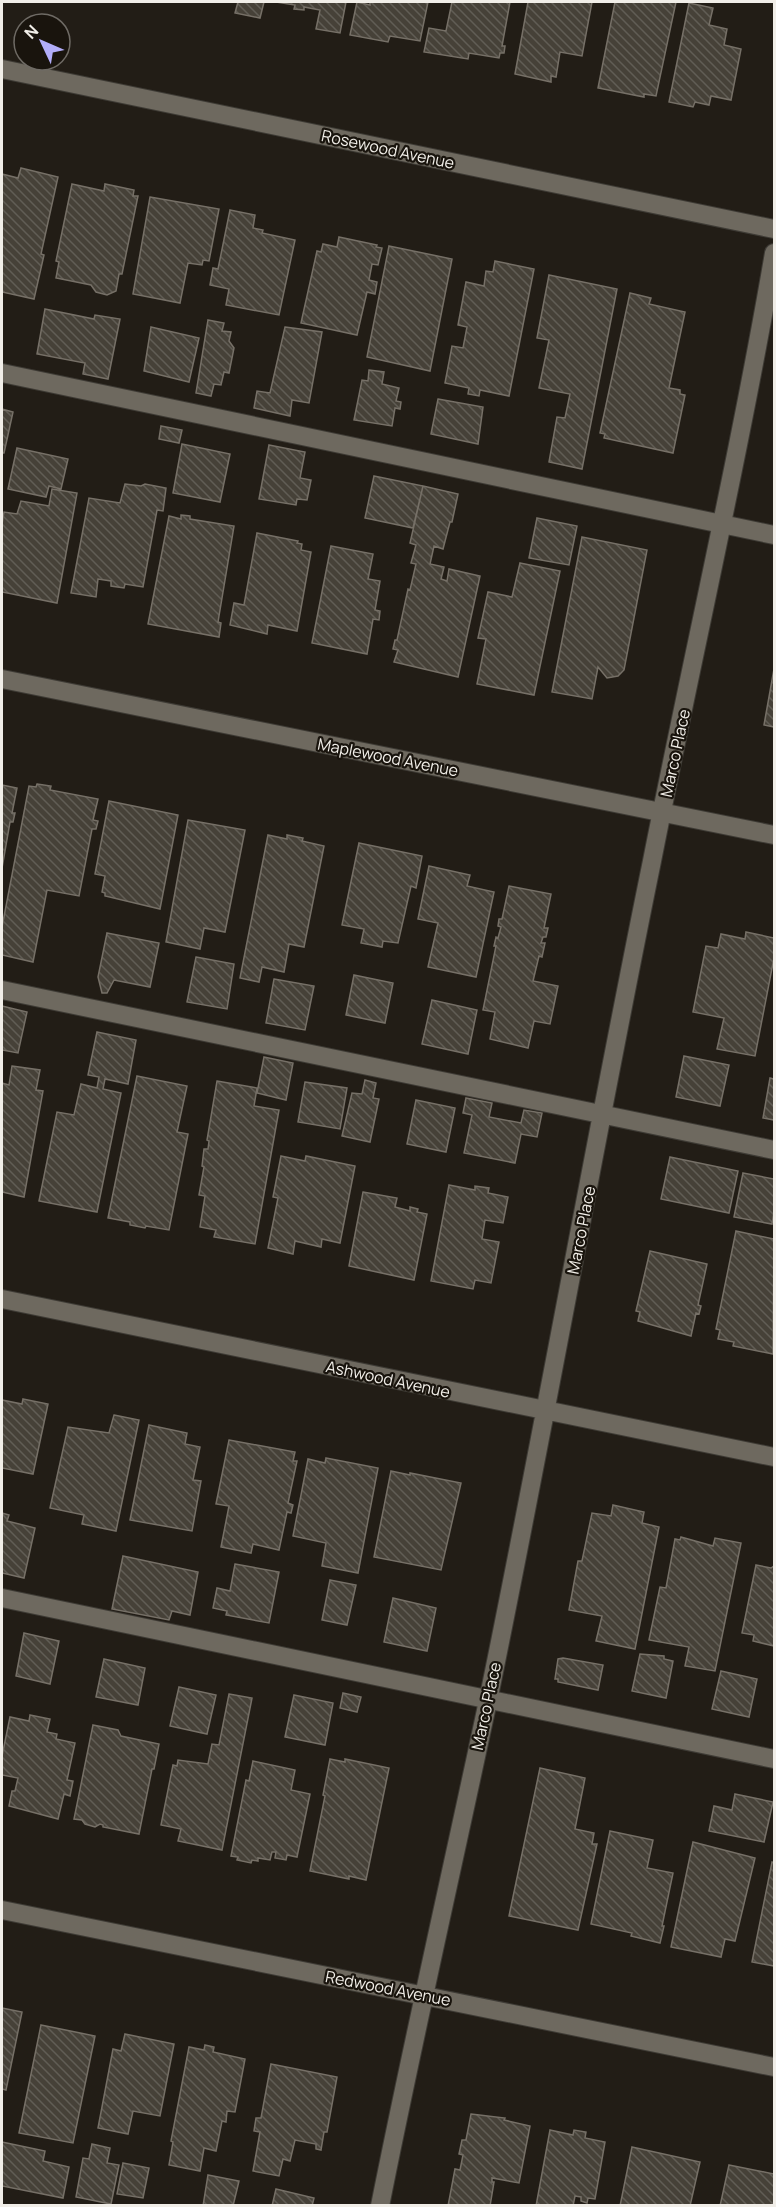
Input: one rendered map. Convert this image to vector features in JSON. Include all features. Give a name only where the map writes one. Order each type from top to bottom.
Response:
[{"type":"street","name":"Rosewood Avenue","points":[[2,69],[774,228]]},
{"type":"street","name":"Marco Place","points":[[380,2205],[423,1995],[488,1700],[662,813],[723,524],[774,253]]},
{"type":"street","points":[[2,373],[774,535]]},
{"type":"street","name":"Maplewood Avenue","points":[[2,679],[774,835]]},
{"type":"street","points":[[2,990],[774,1150]]},
{"type":"street","name":"Ashwood Avenue","points":[[2,1299],[774,1457]]},
{"type":"street","points":[[2,1598],[774,1759]]},
{"type":"street","name":"Redwood Avenue","points":[[2,1910],[774,2067]]},
{"type":"building","points":[[238,2],[264,2],[260,18],[235,13]]},
{"type":"building","points":[[276,2],[346,2],[340,33],[316,29],[320,10],[304,7],[304,10],[294,9],[295,5]]},
{"type":"building","points":[[357,2],[370,5],[370,2],[428,2],[420,41],[390,36],[388,42],[350,35]]},
{"type":"building","points":[[452,2],[510,2],[502,46],[505,46],[504,53],[500,53],[499,58],[469,53],[468,59],[424,52],[429,28],[446,31]]},
{"type":"building","points":[[528,2],[592,2],[582,56],[560,52],[556,77],[551,76],[551,82],[515,74]]},
{"type":"building","points":[[615,2],[676,2],[656,96],[644,94],[644,97],[598,88]]},
{"type":"building","points":[[689,3],[713,8],[709,25],[727,29],[724,45],[741,49],[731,100],[711,96],[709,105],[695,102],[693,107],[669,102]]},
{"type":"building","points":[[21,168],[58,177],[41,254],[44,255],[34,299],[2,292],[2,174],[18,178]]},
{"type":"building","points":[[72,184],[104,191],[105,184],[134,190],[133,196],[138,196],[122,274],[119,274],[116,291],[107,295],[96,292],[91,285],[56,278],[59,262],[56,261]]},
{"type":"building","points":[[150,197],[219,209],[209,261],[203,260],[202,265],[188,263],[180,303],[133,294]]},
{"type":"building","points":[[230,210],[255,215],[253,228],[263,230],[262,233],[295,240],[279,315],[226,305],[229,289],[210,285],[213,268],[218,269]]},
{"type":"building","points":[[339,237],[382,248],[378,265],[372,264],[369,280],[377,282],[375,294],[367,292],[357,335],[301,323],[317,251],[321,252],[323,244],[337,247]]},
{"type":"building","points":[[389,246],[452,259],[430,371],[367,357]]},
{"type":"building","points":[[495,261],[534,269],[509,396],[480,390],[479,396],[468,394],[469,388],[445,383],[452,346],[463,348],[467,327],[458,325],[466,282],[484,286],[486,271],[493,272]]},
{"type":"building","points":[[549,275],[617,289],[582,469],[549,462],[557,417],[565,418],[570,394],[539,388],[549,340],[537,338]]},
{"type":"building","points":[[630,293],[651,298],[649,304],[685,312],[669,388],[680,390],[680,394],[685,395],[673,453],[604,438],[605,434],[600,433]]},
{"type":"building","points":[[45,309],[94,319],[95,315],[120,319],[108,379],[83,374],[85,363],[37,354]]},
{"type":"building","points":[[208,320],[224,323],[222,331],[231,332],[229,341],[234,348],[229,373],[224,372],[221,385],[214,384],[211,396],[196,393]]},
{"type":"building","points":[[151,327],[199,338],[189,382],[144,371]]},
{"type":"building","points":[[285,327],[322,332],[309,403],[292,400],[290,416],[254,408],[257,391],[270,393]]},
{"type":"building","points":[[369,370],[384,372],[382,384],[399,388],[396,401],[401,402],[400,409],[395,408],[392,426],[354,420],[362,380],[368,381]]},
{"type":"building","points":[[438,399],[483,407],[478,444],[431,434]]},
{"type":"building","points":[[2,409],[13,412],[4,453],[2,453]]},
{"type":"building","points":[[161,426],[182,430],[179,443],[159,439]]},
{"type":"building","points":[[182,444],[230,454],[220,502],[173,493]]},
{"type":"building","points":[[269,445],[305,452],[300,478],[311,480],[307,500],[297,499],[296,505],[259,499]]},
{"type":"building","points":[[17,448],[68,459],[61,489],[49,486],[46,497],[8,489]]},
{"type":"building","points":[[374,476],[423,486],[413,528],[365,518]]},
{"type":"building","points":[[125,484],[141,486],[145,484],[166,488],[163,511],[157,510],[143,587],[125,584],[124,588],[111,586],[111,581],[98,579],[96,597],[71,593],[89,498],[120,503]]},
{"type":"building","points":[[423,486],[458,494],[443,549],[434,546],[430,564],[444,567],[441,579],[447,581],[449,569],[480,576],[458,677],[394,662],[398,650],[393,649],[395,640],[397,640],[416,564],[411,563],[416,545],[410,543]]},
{"type":"building","points":[[52,489],[77,493],[57,603],[2,592],[4,512],[17,514],[21,501],[49,506]]},
{"type":"building","points":[[181,515],[190,516],[190,519],[234,526],[218,622],[221,623],[219,637],[148,624],[169,516],[181,519]]},
{"type":"building","points":[[537,518],[577,526],[569,565],[529,558]]},
{"type":"building","points":[[257,533],[298,541],[297,543],[302,544],[301,550],[311,552],[297,631],[268,625],[267,634],[230,625],[234,603],[244,605]]},
{"type":"building","points":[[582,537],[647,550],[624,670],[618,676],[607,678],[598,667],[592,699],[552,692]]},
{"type":"building","points":[[331,546],[373,554],[368,579],[380,581],[375,610],[380,611],[379,620],[373,619],[367,654],[312,643]]},
{"type":"building","points":[[520,563],[560,571],[534,695],[477,684],[486,639],[478,638],[488,592],[512,597]]},
{"type":"building","points":[[774,669],[774,727],[764,725]]},
{"type":"building","points":[[37,784],[51,786],[50,790],[98,799],[93,820],[98,821],[96,829],[92,829],[79,896],[47,890],[33,962],[2,955],[2,927],[29,786],[36,787]]},
{"type":"building","points":[[2,785],[17,788],[12,813],[15,813],[13,822],[10,822],[2,868]]},
{"type":"building","points":[[109,801],[178,815],[160,909],[105,896],[102,892],[105,876],[95,874]]},
{"type":"building","points":[[188,820],[245,830],[225,932],[204,928],[200,949],[166,942]]},
{"type":"building","points":[[268,835],[287,839],[287,835],[303,838],[302,841],[324,846],[304,947],[289,944],[284,972],[262,967],[259,982],[240,978]]},
{"type":"building","points":[[359,843],[422,856],[416,888],[411,886],[398,943],[383,941],[382,947],[361,943],[364,929],[342,925]]},
{"type":"building","points":[[429,866],[470,875],[467,886],[494,892],[476,977],[428,967],[438,923],[418,919]]},
{"type":"building","points":[[509,886],[551,894],[544,928],[548,928],[546,937],[543,937],[541,943],[545,943],[542,957],[539,956],[533,981],[558,986],[550,1024],[534,1021],[528,1048],[490,1039],[495,1012],[483,1010],[496,946],[494,946],[501,927],[498,926],[499,919],[502,919]]},
{"type":"building","points":[[746,932],[774,938],[774,958],[755,1056],[717,1049],[724,1018],[693,1012],[706,946],[718,948],[721,934],[745,939]]},
{"type":"building","points":[[107,933],[159,943],[150,987],[114,980],[107,993],[102,993],[98,977]]},
{"type":"building","points":[[196,957],[234,964],[227,1009],[187,1002]]},
{"type":"building","points":[[354,975],[393,983],[385,1023],[346,1015]]},
{"type":"building","points":[[274,979],[314,986],[305,1030],[266,1023]]},
{"type":"building","points":[[432,1000],[477,1010],[468,1054],[422,1044]]},
{"type":"building","points":[[2,1006],[27,1012],[18,1053],[2,1050]]},
{"type":"building","points":[[97,1032],[136,1040],[128,1084],[105,1079],[103,1089],[121,1093],[97,1212],[39,1201],[57,1112],[74,1115],[81,1084],[97,1088],[99,1077],[88,1075]]},
{"type":"building","points":[[684,1056],[729,1065],[720,1106],[676,1097]]},
{"type":"building","points":[[264,1057],[293,1063],[286,1100],[257,1093]]},
{"type":"building","points":[[12,1066],[40,1070],[36,1090],[43,1091],[24,1197],[2,1192],[2,1083],[9,1085]]},
{"type":"building","points":[[137,1076],[187,1086],[177,1132],[188,1134],[169,1230],[146,1226],[145,1228],[130,1225],[130,1222],[108,1218]]},
{"type":"building","points":[[770,1078],[774,1079],[774,1120],[763,1118]]},
{"type":"building","points":[[365,1080],[376,1083],[373,1098],[379,1099],[370,1142],[342,1136],[352,1093],[362,1094]]},
{"type":"building","points":[[217,1081],[257,1088],[254,1106],[279,1110],[255,1244],[214,1237],[216,1230],[200,1227],[205,1196],[199,1195],[204,1167],[202,1166],[204,1149],[208,1149],[209,1141],[207,1140]]},
{"type":"building","points":[[305,1082],[347,1088],[340,1129],[298,1122]]},
{"type":"building","points":[[466,1098],[492,1103],[489,1117],[521,1123],[524,1110],[542,1113],[537,1137],[521,1134],[515,1163],[464,1153],[472,1115],[463,1113]]},
{"type":"building","points":[[416,1100],[455,1108],[446,1152],[407,1144]]},
{"type":"building","points":[[281,1156],[305,1161],[306,1156],[355,1166],[340,1243],[322,1239],[321,1247],[295,1241],[293,1254],[268,1248],[278,1198],[273,1197]]},
{"type":"building","points":[[670,1157],[738,1171],[729,1213],[661,1199]]},
{"type":"building","points":[[743,1173],[774,1179],[772,1224],[734,1217]]},
{"type":"building","points":[[449,1185],[475,1190],[475,1186],[489,1188],[488,1193],[508,1197],[503,1223],[485,1220],[482,1239],[499,1242],[491,1283],[475,1280],[473,1289],[431,1281]]},
{"type":"building","points":[[363,1192],[397,1198],[395,1207],[410,1211],[410,1207],[418,1209],[417,1212],[427,1214],[414,1280],[349,1266]]},
{"type":"building","points":[[736,1231],[774,1239],[773,1354],[733,1346],[734,1342],[718,1339],[720,1330],[716,1329]]},
{"type":"building","points":[[650,1251],[707,1264],[698,1305],[701,1306],[699,1314],[696,1313],[691,1336],[638,1321],[640,1312],[636,1311]]},
{"type":"building","points":[[23,1399],[48,1404],[33,1474],[2,1468],[2,1400],[22,1404]]},
{"type":"building","points":[[114,1415],[139,1420],[116,1531],[82,1524],[84,1515],[50,1508],[68,1427],[109,1433]]},
{"type":"building","points":[[149,1425],[187,1433],[185,1444],[200,1447],[193,1480],[201,1481],[192,1531],[130,1520]]},
{"type":"building","points":[[229,1440],[295,1452],[293,1461],[297,1461],[288,1503],[293,1505],[291,1513],[287,1512],[279,1550],[253,1544],[251,1553],[221,1547],[229,1506],[216,1504]]},
{"type":"building","points":[[326,1458],[378,1468],[358,1573],[322,1566],[326,1543],[293,1536],[308,1459],[325,1463]]},
{"type":"building","points":[[391,1471],[461,1483],[441,1570],[374,1557]]},
{"type":"building","points":[[613,1505],[644,1512],[642,1523],[659,1527],[635,1649],[596,1641],[602,1616],[569,1610],[578,1561],[582,1561],[592,1513],[611,1516]]},
{"type":"building","points":[[2,1513],[9,1515],[7,1521],[35,1528],[24,1578],[2,1573]]},
{"type":"building","points":[[681,1537],[713,1546],[715,1538],[741,1543],[715,1671],[685,1666],[689,1647],[649,1640],[660,1587],[666,1588],[675,1539],[680,1540]]},
{"type":"building","points":[[123,1556],[198,1572],[190,1615],[172,1611],[169,1620],[112,1609]]},
{"type":"building","points":[[235,1564],[279,1572],[269,1623],[226,1615],[227,1611],[213,1608],[217,1588],[230,1591]]},
{"type":"building","points":[[756,1565],[771,1568],[774,1566],[774,1646],[753,1641],[754,1635],[742,1633]]},
{"type":"building","points":[[330,1580],[356,1585],[347,1625],[322,1620]]},
{"type":"building","points":[[393,1598],[436,1608],[427,1651],[384,1642]]},
{"type":"building","points":[[24,1633],[59,1641],[50,1684],[16,1676]]},
{"type":"building","points":[[640,1654],[664,1656],[664,1659],[673,1661],[666,1698],[632,1691]]},
{"type":"building","points":[[104,1659],[145,1668],[138,1705],[96,1697]]},
{"type":"building","points":[[558,1659],[603,1665],[598,1690],[558,1682],[558,1679],[555,1679]]},
{"type":"building","points":[[721,1671],[757,1679],[749,1717],[712,1709]]},
{"type":"building","points":[[179,1687],[216,1695],[207,1734],[170,1726]]},
{"type":"building","points":[[343,1693],[361,1697],[357,1712],[340,1708]]},
{"type":"building","points":[[229,1694],[252,1698],[222,1850],[178,1841],[181,1829],[161,1825],[173,1765],[177,1766],[178,1760],[208,1764],[212,1744],[219,1745]]},
{"type":"building","points":[[294,1695],[333,1703],[325,1745],[285,1737]]},
{"type":"building","points":[[30,1715],[50,1719],[47,1732],[57,1734],[56,1739],[75,1743],[67,1780],[73,1781],[70,1796],[64,1794],[58,1819],[9,1806],[18,1778],[2,1775],[2,1756],[10,1717],[29,1721]]},
{"type":"building","points":[[93,1725],[118,1730],[121,1736],[159,1744],[139,1834],[103,1827],[100,1824],[95,1827],[85,1824],[82,1820],[74,1819]]},
{"type":"building","points":[[330,1759],[345,1762],[345,1759],[389,1768],[366,1880],[310,1871]]},
{"type":"building","points":[[253,1761],[295,1770],[291,1790],[310,1794],[297,1857],[287,1855],[286,1860],[275,1858],[276,1852],[272,1852],[270,1860],[258,1858],[258,1861],[252,1860],[251,1863],[231,1856],[246,1780],[249,1781]]},
{"type":"building","points":[[540,1768],[585,1778],[575,1829],[594,1833],[592,1844],[597,1844],[578,1930],[509,1916]]},
{"type":"building","points":[[735,1794],[773,1802],[764,1842],[709,1831],[714,1806],[732,1810]]},
{"type":"building","points":[[610,1831],[653,1840],[647,1868],[673,1873],[660,1943],[631,1936],[632,1933],[591,1924]]},
{"type":"building","points":[[693,1842],[755,1858],[735,1941],[725,1939],[721,1957],[671,1947]]},
{"type":"building","points":[[772,1862],[774,1863],[774,1966],[752,1962]]},
{"type":"building","points":[[2,2008],[22,2012],[6,2090],[2,2089]]},
{"type":"building","points":[[41,2025],[95,2036],[73,2143],[19,2133]]},
{"type":"building","points":[[125,2034],[174,2044],[160,2116],[133,2111],[128,2134],[98,2128],[113,2049],[121,2051]]},
{"type":"building","points":[[205,2045],[214,2047],[213,2052],[245,2059],[235,2112],[227,2111],[226,2122],[222,2121],[216,2151],[204,2148],[200,2171],[169,2165],[173,2142],[171,2141],[189,2047],[204,2050]]},
{"type":"building","points":[[271,2064],[337,2077],[327,2132],[324,2132],[321,2150],[316,2149],[316,2144],[295,2140],[290,2161],[283,2159],[279,2176],[253,2171],[260,2132],[254,2131],[256,2118],[261,2118]]},
{"type":"building","points":[[471,2114],[505,2118],[504,2120],[530,2126],[519,2183],[492,2178],[494,2182],[490,2206],[448,2206],[455,2169],[460,2170],[463,2155],[459,2154],[462,2140],[466,2140]]},
{"type":"building","points":[[550,2130],[573,2135],[574,2130],[586,2132],[585,2138],[605,2142],[595,2199],[588,2198],[587,2203],[581,2201],[581,2197],[575,2196],[573,2206],[536,2206]]},
{"type":"building","points":[[2,2142],[45,2151],[43,2161],[69,2167],[63,2198],[2,2186]]},
{"type":"building","points":[[92,2144],[110,2148],[107,2163],[119,2165],[111,2204],[76,2197],[83,2158],[89,2159]]},
{"type":"building","points":[[632,2147],[700,2162],[690,2206],[620,2206]]},
{"type":"building","points":[[123,2163],[149,2168],[143,2198],[117,2194]]},
{"type":"building","points":[[729,2165],[774,2174],[774,2206],[720,2206]]},
{"type":"building","points":[[208,2175],[239,2181],[233,2206],[203,2206]]},
{"type":"building","points":[[276,2189],[314,2198],[312,2206],[272,2206]]}]
